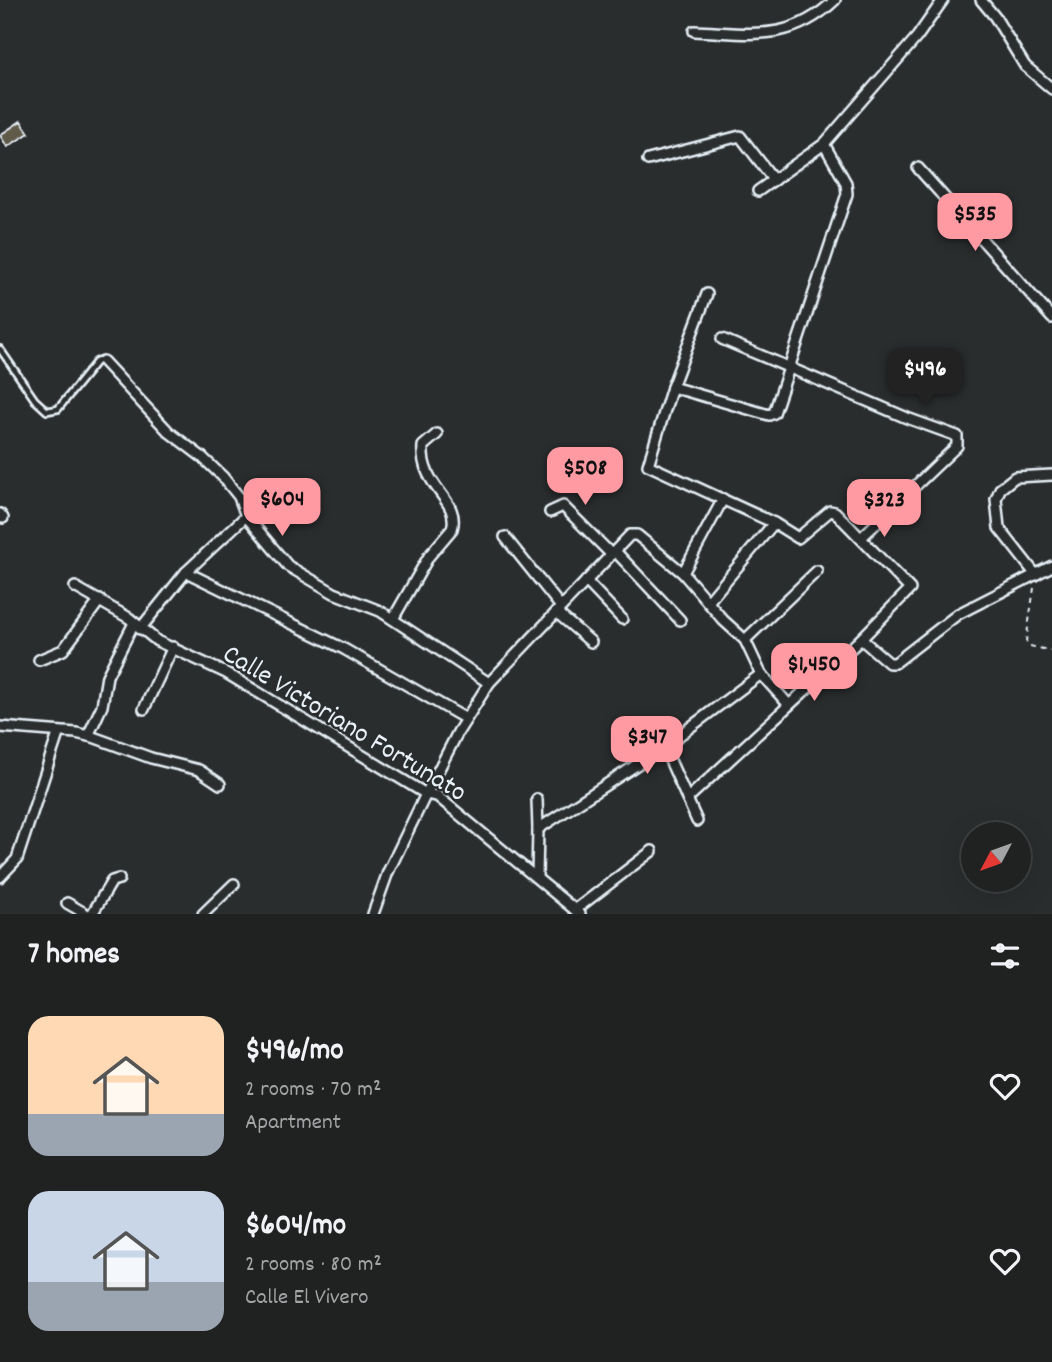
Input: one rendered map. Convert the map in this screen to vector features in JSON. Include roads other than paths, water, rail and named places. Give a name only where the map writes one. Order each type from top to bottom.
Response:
[{"type":"street","points":[[758,191],[824,144],[917,37],[943,0]]},
{"type":"street","points":[[981,0],[994,15],[1025,66],[1052,89]]},
{"type":"street","points":[[694,31],[784,31],[799,27],[830,1]]},
{"type":"street","points":[[648,160],[740,135],[774,180]]},
{"type":"street","points":[[672,387],[769,415],[774,413],[847,194],[846,183],[824,144]]},
{"type":"street","points":[[918,168],[1052,318]]},
{"type":"street","points":[[687,799],[861,639],[909,589],[862,537],[833,511],[798,538],[774,523],[648,465],[672,387],[707,294]]},
{"type":"street","points":[[722,339],[957,436],[957,446],[862,537]]},
{"type":"street","points":[[103,360],[169,432],[223,477],[239,497],[246,516],[288,566],[334,593],[393,619],[489,682]]},
{"type":"street","points":[[393,619],[413,581],[452,529],[455,519],[452,508],[426,473],[422,460],[423,446],[437,434]]},
{"type":"street","points":[[1036,575],[999,528],[996,499],[1000,489],[1015,477],[1052,475]]},
{"type":"street","points":[[683,573],[723,499]]},
{"type":"street","points":[[550,512],[563,506],[680,620]]},
{"type":"street","points":[[88,736],[102,705],[107,676],[137,626],[186,572],[246,516]]},
{"type":"street","points":[[708,602],[774,523]]},
{"type":"street","points":[[373,914],[388,872],[426,794],[489,682],[633,534],[683,573],[745,640],[761,674],[789,705]]},
{"type":"street","points":[[505,537],[559,610],[591,642]]},
{"type":"street","points":[[861,639],[889,663],[895,663],[958,614],[1052,566]]},
{"type":"street","points":[[745,640],[817,571]]},
{"type":"street","points":[[186,572],[344,649],[466,719]]},
{"type":"street","points":[[586,581],[622,618]]},
{"type":"street","name":"Calle Victoriano Fortunato","points":[[75,587],[173,647],[226,673],[426,794],[437,796],[577,912]]},
{"type":"street","points":[[39,660],[63,650],[100,600]]},
{"type":"street","points":[[144,709],[173,647]]},
{"type":"street","points":[[538,829],[664,747],[761,674]]},
{"type":"street","points":[[0,727],[88,736],[151,758],[198,770],[220,784]]},
{"type":"street","points":[[0,877],[17,859],[58,734]]},
{"type":"street","points":[[664,747],[697,821]]},
{"type":"street","points":[[537,799],[537,877]]},
{"type":"street","points":[[577,912],[652,851]]},
{"type":"street","points":[[92,914],[112,881],[119,879]]},
{"type":"street","points":[[203,914],[234,884]]},
{"type":"street","points":[[67,903],[86,914]]},
{"type":"lane","points":[[0,349],[35,400],[47,411],[58,409],[96,362],[103,360]]}]
